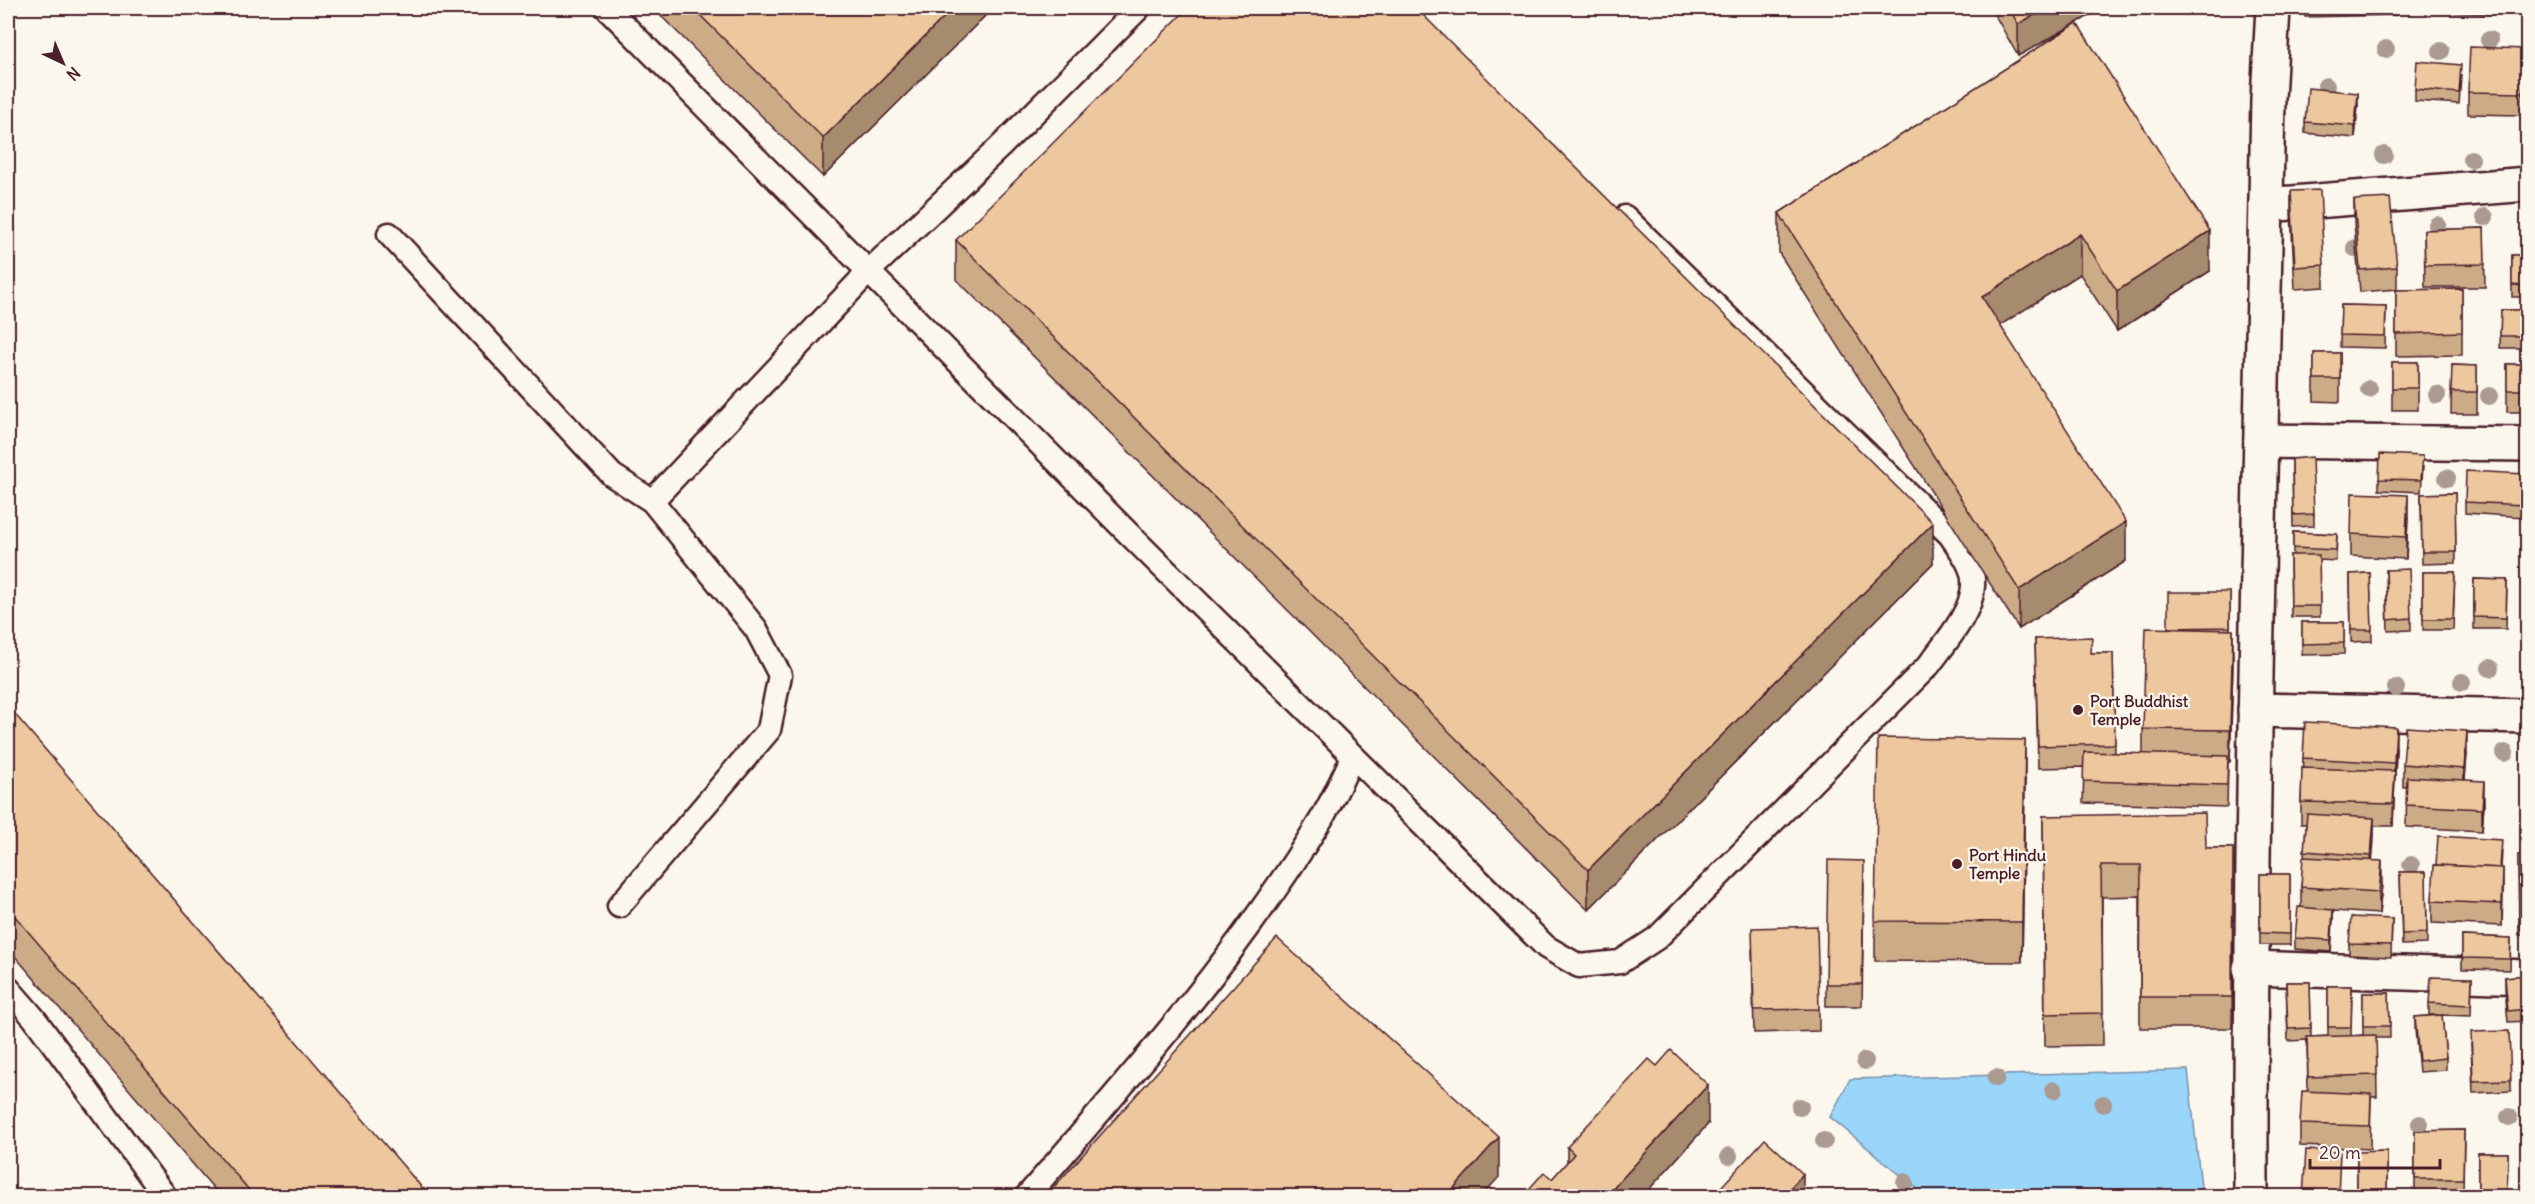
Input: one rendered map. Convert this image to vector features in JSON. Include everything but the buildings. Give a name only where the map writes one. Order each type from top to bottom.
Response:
[{"type":"street","points":[[2251,1197],[2250,968],[2266,205],[2273,8]]},
{"type":"street","points":[[2266,205],[2528,184]]},
{"type":"street","points":[[2261,441],[2528,444]]},
{"type":"street","points":[[2255,710],[2528,716]]},
{"type":"street","points":[[2250,968],[2528,977]]},
{"type":"lane","points":[[607,8],[1353,757],[1546,947],[1579,966],[1620,962],[1657,938],[1929,665],[1961,621],[1974,586],[1967,560],[1950,535],[1614,206]]},
{"type":"lane","points":[[652,501],[869,271],[1002,145],[1139,8]]},
{"type":"lane","points":[[389,234],[612,475],[652,501],[756,629],[780,675],[769,730],[619,906]]},
{"type":"lane","points":[[1027,1197],[1137,1072],[1218,970],[1319,824],[1353,757]]},
{"type":"lane","points":[[8,988],[34,1018],[165,1197]]},
{"type":"water","points":[[2188,1070],[2202,1196],[1926,1196],[1830,1117],[1850,1079]]},
{"type":"place","name":"Port Buddhist Temple","points":[[2078,710]]},
{"type":"place","name":"Port Hindu Temple","points":[[1957,864]]}]
